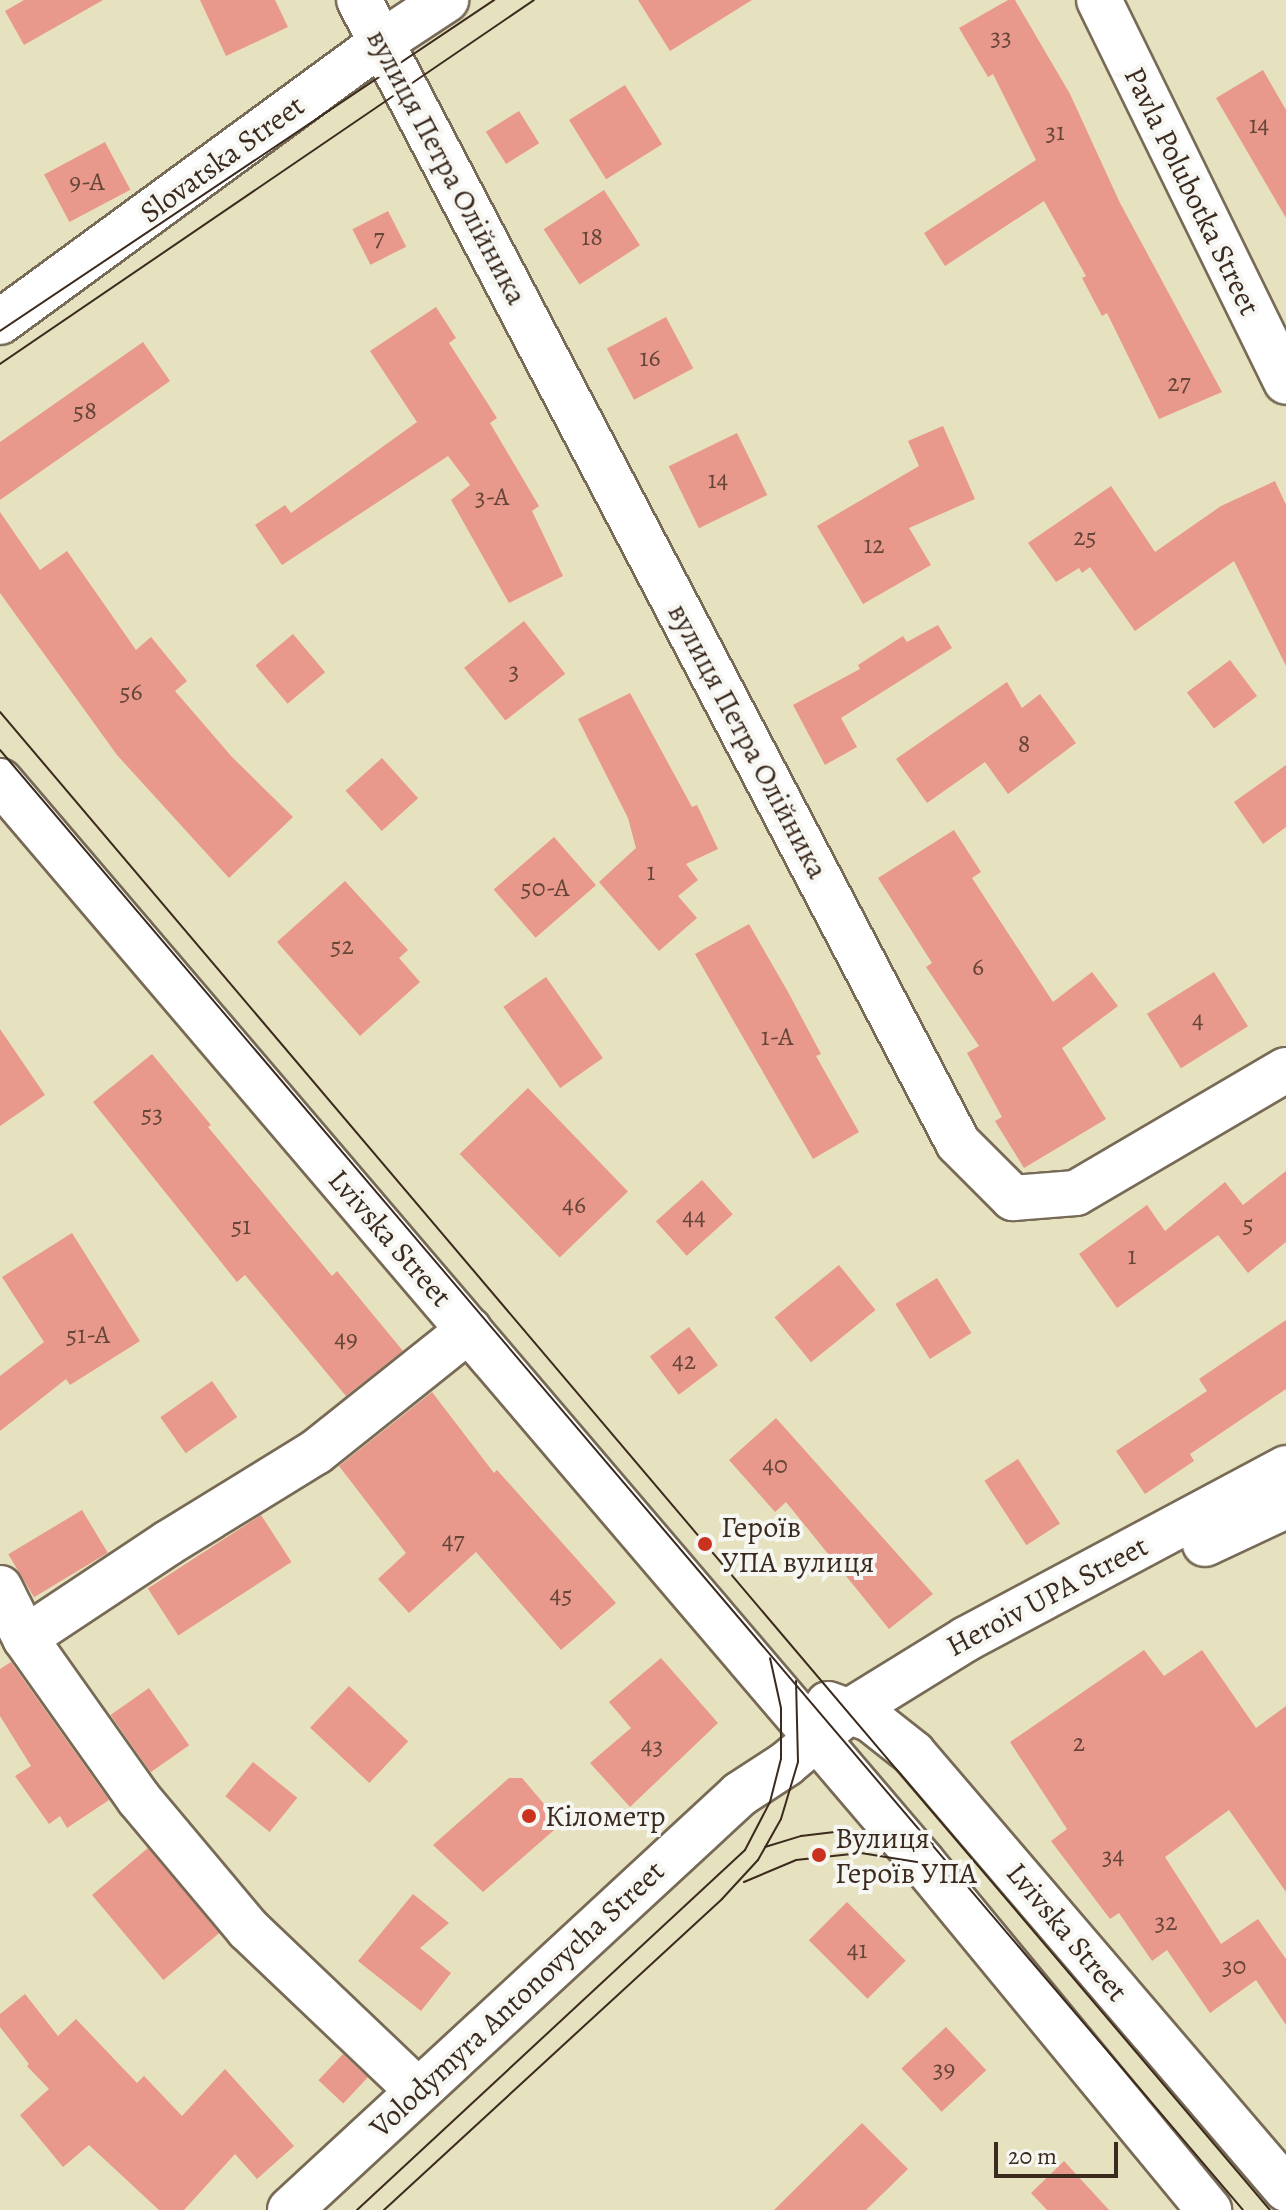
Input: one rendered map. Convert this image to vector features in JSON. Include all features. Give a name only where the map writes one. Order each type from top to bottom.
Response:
[{"type":"street","name":"вулиця Петра Олійника","points":[[359,0],[958,1143],[1013,1198],[1076,1193],[1286,1070]]},
{"type":"street","name":"Slovatska Street","points":[[0,322],[382,42],[446,0]]},
{"type":"street","name":"Pavla Polubotka Street","points":[[1099,0],[1286,382]]},
{"type":"street","name":"Lvivska Street","points":[[0,781],[780,1694],[829,1736],[1209,2210]]},
{"type":"street","points":[[25,1638],[168,1543],[316,1452],[469,1330]]},
{"type":"street","name":"Heroiv UPA Street","points":[[829,1736],[966,1639],[1286,1468]]},
{"type":"street","name":"Heroiv UPA Street","points":[[829,1736],[975,1655],[1286,1506]]},
{"type":"street","points":[[0,1588],[25,1638],[139,1799],[248,1929],[417,2090]]},
{"type":"street","name":"Lvivska Street","points":[[829,1736],[892,1734],[944,1788],[1286,2189]]},
{"type":"street","name":"Volodymyra Antonovycha Street","points":[[290,2210],[740,1794],[829,1736]]},
{"type":"building","points":[[24,0],[103,0],[24,45],[5,11]]},
{"type":"building","points":[[200,0],[275,0],[288,27],[226,56]]},
{"type":"building","points":[[638,0],[752,0],[670,51]]},
{"type":"building","points":[[1008,0],[1015,0],[1070,94],[1120,203],[1222,392],[1159,419],[1107,313],[1102,316],[1082,278],[1086,276],[1044,201],[945,266],[924,233],[1036,160],[993,74],[988,77],[959,28]]},
{"type":"building","points":[[1263,70],[1286,110],[1286,218],[1216,98]]},
{"type":"building","points":[[625,85],[662,144],[606,179],[569,120]]},
{"type":"building","points":[[519,111],[539,143],[506,164],[486,132]]},
{"type":"building","points":[[105,142],[130,190],[69,222],[44,174]]},
{"type":"building","points":[[604,190],[640,245],[580,285],[544,229]]},
{"type":"building","points":[[388,211],[406,247],[371,265],[352,229]]},
{"type":"building","points":[[436,307],[456,338],[449,343],[497,418],[490,423],[539,506],[532,511],[563,576],[509,603],[451,500],[470,485],[448,456],[282,565],[255,525],[285,505],[291,513],[417,422],[370,351]]},
{"type":"building","points":[[666,317],[693,368],[634,400],[607,348]]},
{"type":"building","points":[[143,342],[170,381],[0,500],[0,442]]},
{"type":"building","points":[[943,426],[975,499],[909,528],[931,565],[863,604],[817,526],[919,466],[908,441]]},
{"type":"building","points":[[737,433],[767,495],[699,528],[669,466]]},
{"type":"building","points":[[1275,481],[1286,505],[1286,666],[1234,561],[1135,631],[1090,567],[1082,573],[1079,568],[1056,582],[1028,543],[1111,486],[1155,552],[1221,506]]},
{"type":"building","points":[[0,512],[40,570],[67,551],[136,650],[151,637],[187,681],[175,691],[232,757],[293,817],[229,878],[117,755],[0,593]]},
{"type":"building","points":[[524,621],[565,674],[505,721],[464,668]]},
{"type":"building","points":[[938,625],[952,648],[841,718],[857,747],[825,765],[793,705],[860,669],[858,665],[903,636],[907,642]]},
{"type":"building","points":[[293,634],[325,672],[288,704],[255,665]]},
{"type":"building","points":[[1230,660],[1257,696],[1214,728],[1187,692]]},
{"type":"building","points":[[1007,682],[1022,708],[1040,694],[1076,743],[1008,794],[985,762],[927,803],[896,759]]},
{"type":"building","points":[[630,693],[692,807],[697,805],[718,849],[686,864],[698,880],[678,896],[697,918],[659,951],[599,882],[636,848],[628,818],[578,719]]},
{"type":"building","points":[[382,758],[418,798],[382,831],[346,791]]},
{"type":"building","points":[[1286,765],[1286,827],[1263,844],[1234,802]]},
{"type":"building","points":[[954,830],[981,872],[972,878],[1053,1002],[1092,972],[1118,1006],[1062,1048],[1106,1119],[1024,1168],[995,1121],[1002,1117],[967,1053],[979,1046],[926,967],[932,963],[878,878]]},
{"type":"building","points":[[554,837],[596,885],[536,938],[494,889]]},
{"type":"building","points":[[345,881],[408,950],[399,958],[420,982],[360,1036],[277,942]]},
{"type":"building","points":[[749,924],[821,1054],[816,1056],[859,1132],[813,1159],[695,954]]},
{"type":"building","points":[[1214,972],[1248,1026],[1181,1068],[1147,1014]]},
{"type":"building","points":[[546,977],[603,1058],[560,1088],[503,1007]]},
{"type":"building","points":[[0,1029],[45,1095],[0,1126]]},
{"type":"building","points":[[152,1054],[211,1125],[208,1127],[332,1276],[337,1271],[403,1351],[346,1396],[245,1275],[237,1282],[93,1102]]},
{"type":"building","points":[[528,1088],[628,1192],[560,1258],[460,1154]]},
{"type":"building","points":[[1286,1171],[1286,1242],[1248,1273],[1218,1235],[1117,1308],[1079,1254],[1147,1205],[1165,1231],[1225,1182],[1243,1205]]},
{"type":"building","points":[[702,1180],[733,1214],[687,1256],[656,1221]]},
{"type":"building","points":[[72,1233],[140,1341],[70,1385],[66,1379],[0,1431],[0,1376],[44,1342],[2,1277]]},
{"type":"building","points":[[839,1265],[876,1310],[811,1362],[774,1317]]},
{"type":"building","points":[[937,1278],[971,1333],[930,1359],[895,1304]]},
{"type":"building","points":[[1286,1320],[1286,1389],[1190,1454],[1194,1461],[1145,1494],[1116,1451],[1207,1391],[1199,1379]]},
{"type":"building","points":[[689,1327],[718,1365],[679,1395],[650,1356]]},
{"type":"building","points":[[212,1381],[237,1417],[186,1453],[160,1417]]},
{"type":"building","points":[[432,1392],[494,1473],[497,1470],[616,1603],[561,1650],[476,1552],[409,1613],[378,1579],[406,1553],[339,1466]]},
{"type":"building","points":[[776,1418],[933,1594],[889,1629],[786,1502],[775,1512],[729,1460]]},
{"type":"building","points":[[1018,1459],[1060,1524],[1026,1545],[984,1481]]},
{"type":"building","points":[[82,1510],[108,1553],[34,1597],[8,1554]]},
{"type":"building","points":[[261,1515],[291,1562],[178,1635],[148,1589]]},
{"type":"building","points":[[1144,1650],[1164,1676],[1202,1650],[1256,1728],[1286,1706],[1286,1892],[1229,1810],[1165,1857],[1221,1944],[1258,1919],[1286,1959],[1286,2025],[1256,1980],[1210,2013],[1167,1950],[1152,1961],[1119,1913],[1110,1919],[1051,1841],[1067,1829],[1010,1742]]},
{"type":"building","points":[[661,1658],[718,1723],[630,1807],[590,1763],[631,1728],[609,1702]]},
{"type":"building","points":[[11,1662],[109,1800],[67,1828],[60,1816],[49,1824],[15,1776],[31,1766],[0,1716],[0,1669]]},
{"type":"building","points":[[349,1686],[408,1741],[369,1783],[310,1728]]},
{"type":"building","points":[[149,1688],[189,1745],[151,1772],[110,1715]]},
{"type":"building","points":[[253,1762],[297,1798],[270,1832],[225,1796]]},
{"type":"building","points":[[509,1778],[522,1778],[561,1824],[483,1892],[433,1845]]},
{"type":"building","points":[[148,1848],[219,1933],[163,1980],[92,1895]]},
{"type":"building","points":[[413,1894],[449,1923],[420,1948],[451,1973],[421,2011],[358,1961]]},
{"type":"building","points":[[847,1902],[906,1961],[868,1999],[809,1940]]},
{"type":"building","points":[[25,1994],[58,2036],[76,2019],[137,2083],[144,2076],[182,2116],[225,2069],[294,2146],[257,2179],[235,2154],[184,2210],[159,2210],[89,2145],[63,2167],[20,2115],[49,2089],[27,2066],[29,2064],[0,2027],[0,2014]]},
{"type":"building","points":[[946,2027],[986,2070],[942,2112],[901,2069]]},
{"type":"building","points":[[343,2054],[368,2077],[343,2104],[318,2080]]},
{"type":"building","points":[[862,2123],[908,2169],[866,2210],[774,2210]]},
{"type":"building","points":[[1064,2161],[1109,2210],[1047,2210],[1031,2193]]},
{"type":"tram line","points":[[0,331],[494,0]]},
{"type":"tram line","points":[[0,364],[534,0]]},
{"type":"tram line","points":[[0,712],[1270,2210]]},
{"type":"tram line","points":[[0,750],[1243,2210]]},
{"type":"tram line","points":[[357,2210],[745,1850],[770,1802],[781,1759],[781,1708],[770,1658]]},
{"type":"tram line","points":[[384,2210],[722,1899],[758,1860],[781,1819],[798,1762],[796,1681]]},
{"type":"tram line","points":[[765,1847],[801,1836],[843,1831],[888,1833],[933,1844]]},
{"type":"tram line","points":[[744,1882],[796,1860],[861,1853],[923,1863],[961,1882]]},
{"type":"place","name":"Героїв УПА вулиця","points":[[705,1544]]},
{"type":"place","name":"Кілометр","points":[[529,1816]]},
{"type":"place","name":"Вулиця Героїв УПА","points":[[819,1855]]}]
